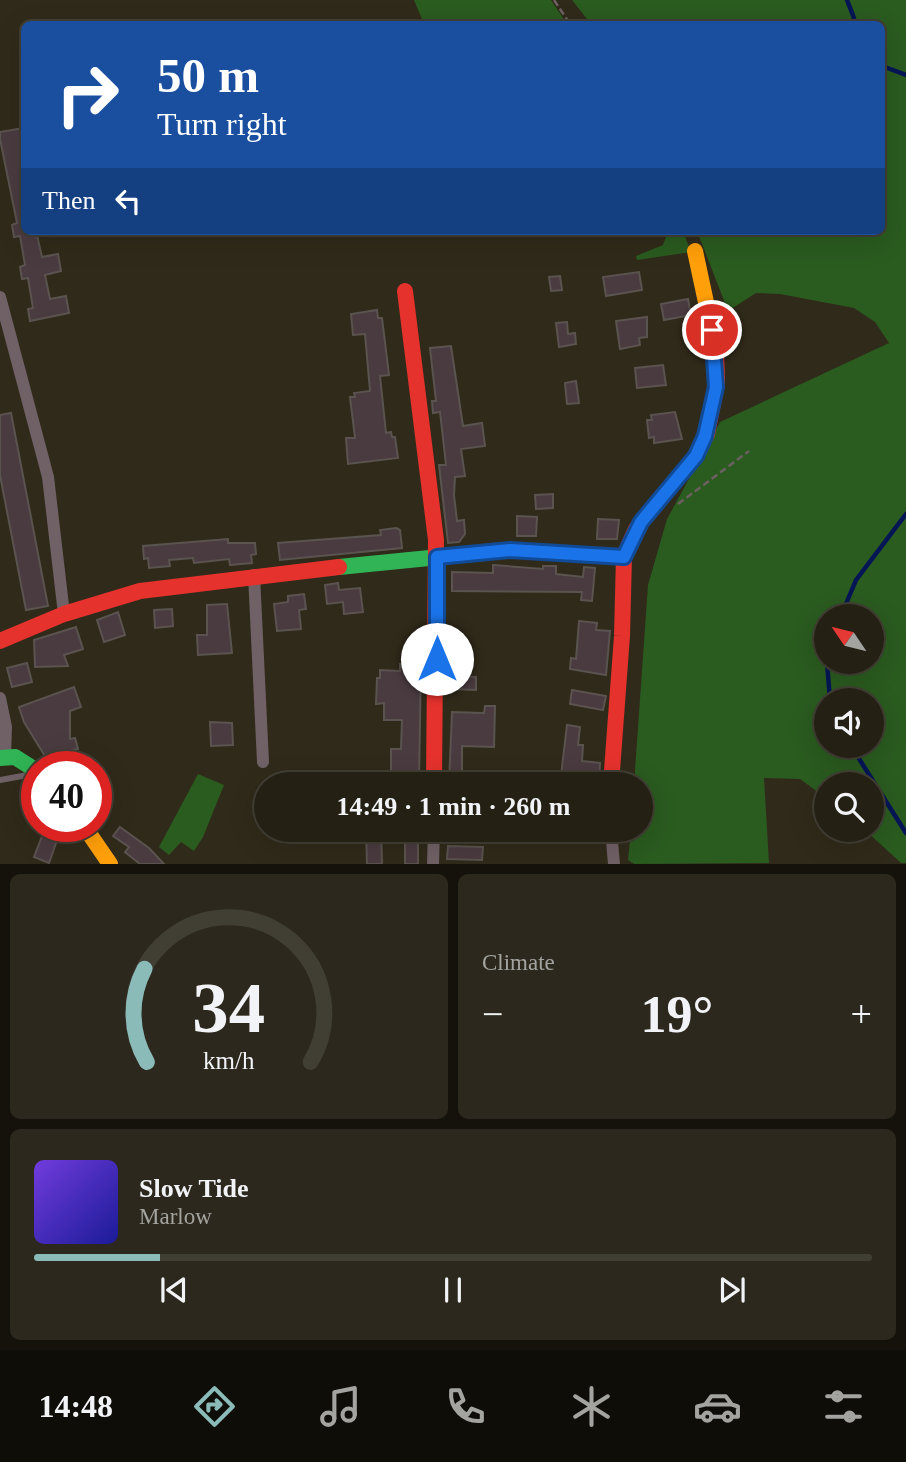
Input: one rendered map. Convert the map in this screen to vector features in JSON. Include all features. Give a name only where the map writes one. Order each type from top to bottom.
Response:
[{"type":"street","points":[[612,772],[623,614],[624,557],[641,522],[696,456],[712,415],[716,353],[705,285],[695,251]]},
{"type":"street","points":[[405,291],[437,557],[435,772]]},
{"type":"street","points":[[0,297],[48,477],[64,614]]},
{"type":"street","points":[[0,641],[64,614],[140,592],[254,575],[510,550],[624,557]]},
{"type":"street","points":[[254,575],[263,762]]},
{"type":"street","points":[[0,698],[6,727],[3,757],[21,759]]},
{"type":"street","points":[[433,863],[434,842]]},
{"type":"street","points":[[612,842],[614,863]]},
{"type":"street","points":[[98,844],[110,863]]},
{"type":"street","points":[[98,844],[118,863]]},
{"type":"lane","points":[[0,780],[21,775]]},
{"type":"path","points":[[554,0],[568,21]]},
{"type":"path","points":[[678,504],[749,451]]},
{"type":"green space","points":[[414,0],[551,0],[565,21],[423,21]]},
{"type":"green space","points":[[572,0],[906,0],[906,863],[901,863],[878,842],[884,842],[884,772],[814,772],[814,789],[800,779],[764,778],[769,863],[634,864],[628,860],[630,842],[653,842],[653,772],[635,772],[648,585],[667,519],[720,422],[889,343],[875,322],[854,308],[780,294],[756,293],[728,311],[699,235],[885,235],[885,21],[589,21]]},
{"type":"green space","points":[[667,235],[685,235],[691,252],[637,260],[636,256],[663,245]]},
{"type":"green space","points":[[198,774],[224,785],[203,837],[194,851],[181,842],[169,855],[159,847]]},
{"type":"building","points":[[21,128],[21,235],[37,235],[42,257],[58,254],[61,271],[45,275],[50,299],[66,296],[69,313],[30,321],[28,309],[33,308],[28,278],[22,279],[20,267],[25,265],[20,236],[14,237],[12,225],[17,223],[0,132]]},
{"type":"building","points":[[639,272],[642,290],[606,296],[603,277]]},
{"type":"building","points":[[560,276],[562,290],[551,291],[549,277]]},
{"type":"building","points":[[688,299],[691,315],[664,320],[661,304]]},
{"type":"building","points":[[377,310],[378,318],[382,318],[389,375],[380,376],[386,433],[391,432],[392,437],[395,437],[398,458],[348,464],[346,438],[355,438],[350,397],[355,397],[354,393],[370,391],[365,334],[353,335],[351,314]]},
{"type":"building","points":[[647,317],[647,337],[639,338],[640,345],[620,349],[616,321]]},
{"type":"building","points":[[567,322],[568,334],[575,333],[576,344],[559,347],[556,323]]},
{"type":"building","points":[[451,346],[463,426],[482,423],[485,446],[461,449],[465,476],[455,477],[454,495],[457,521],[464,520],[465,534],[459,542],[448,543],[439,465],[446,465],[440,412],[433,413],[432,401],[436,401],[430,348]]},
{"type":"building","points":[[663,365],[666,385],[637,388],[635,368]]},
{"type":"building","points":[[576,381],[579,403],[567,404],[565,383]]},
{"type":"building","points":[[675,412],[682,439],[654,443],[654,437],[649,438],[647,420],[652,420],[651,415]]},
{"type":"building","points":[[11,413],[48,606],[26,610],[0,475],[0,415]]},
{"type":"building","points":[[553,494],[553,508],[536,509],[535,495]]},
{"type":"building","points":[[517,516],[537,517],[536,536],[517,536]]},
{"type":"building","points":[[598,519],[619,520],[617,539],[597,539]]},
{"type":"building","points":[[380,530],[400,530],[402,548],[280,560],[278,543],[381,535]]},
{"type":"building","points":[[228,539],[228,543],[255,543],[256,554],[251,555],[252,563],[230,565],[229,559],[194,563],[193,558],[169,560],[170,566],[149,568],[148,558],[144,559],[143,546]]},
{"type":"building","points":[[493,565],[543,569],[543,566],[556,566],[556,574],[583,577],[584,567],[595,568],[592,601],[581,600],[582,592],[452,591],[452,572],[493,573]]},
{"type":"building","points":[[338,583],[339,590],[360,588],[363,612],[344,614],[343,602],[327,604],[325,585]]},
{"type":"building","points":[[304,594],[306,609],[299,610],[301,629],[277,631],[274,604],[288,602],[288,596]]},
{"type":"building","points":[[227,604],[232,653],[198,655],[197,635],[207,635],[207,605]]},
{"type":"building","points":[[172,609],[173,626],[155,628],[154,610]]},
{"type":"building","points":[[118,612],[125,635],[104,642],[97,620]]},
{"type":"building","points":[[579,621],[597,623],[596,630],[610,631],[606,675],[570,669],[571,658],[576,659]]},
{"type":"building","points":[[76,627],[83,649],[64,655],[68,666],[35,667],[34,640]]},
{"type":"building","points":[[27,663],[32,682],[12,687],[7,668]]},
{"type":"building","points":[[400,664],[421,664],[419,772],[391,772],[391,749],[401,749],[402,720],[384,720],[384,703],[376,704],[380,670],[400,671]]},
{"type":"building","points":[[451,676],[476,677],[476,690],[451,689]]},
{"type":"building","points":[[74,687],[81,707],[70,711],[70,739],[75,738],[78,749],[42,751],[24,722],[19,707]]},
{"type":"building","points":[[572,690],[606,696],[603,710],[570,704]]},
{"type":"building","points":[[485,706],[495,706],[494,747],[462,746],[462,772],[450,772],[452,712],[484,713]]},
{"type":"building","points":[[210,722],[232,723],[233,745],[211,746]]},
{"type":"building","points":[[567,725],[580,727],[578,745],[583,745],[582,761],[600,763],[600,772],[561,772]]},
{"type":"building","points":[[120,827],[149,848],[164,864],[140,864],[125,852],[129,847],[113,836]]},
{"type":"building","points":[[40,842],[56,842],[49,863],[34,857]]},
{"type":"building","points":[[366,842],[381,842],[382,864],[367,864]]},
{"type":"building","points":[[405,842],[418,842],[418,864],[405,864]]},
{"type":"building","points":[[448,846],[483,847],[482,860],[447,859]]},
{"type":"waterway","points":[[847,0],[853,21]]},
{"type":"waterway","points":[[885,67],[906,75]]},
{"type":"waterway","points":[[846,604],[856,580],[906,514]]},
{"type":"waterway","points":[[828,674],[829,688]]},
{"type":"waterway","points":[[859,758],[906,833]]},
{"type":"traffic: fast","points":[[339,567],[510,550],[624,557]]},
{"type":"traffic: fast","points":[[0,758],[15,757],[21,761]]},
{"type":"traffic: slow","points":[[695,251],[716,349]]},
{"type":"traffic: slow","points":[[95,842],[110,864]]},
{"type":"traffic: jam","points":[[405,291],[436,540],[434,772]]},
{"type":"traffic: jam","points":[[612,772],[622,636],[624,556],[636,529],[695,457],[707,434],[717,383],[716,349]]},
{"type":"traffic: jam","points":[[0,641],[64,614],[140,591],[339,567]]},
{"type":"route","points":[[437,659],[437,557],[510,550],[624,557],[641,522],[696,456],[705,436],[712,415],[716,387],[716,353],[712,330]]}]
